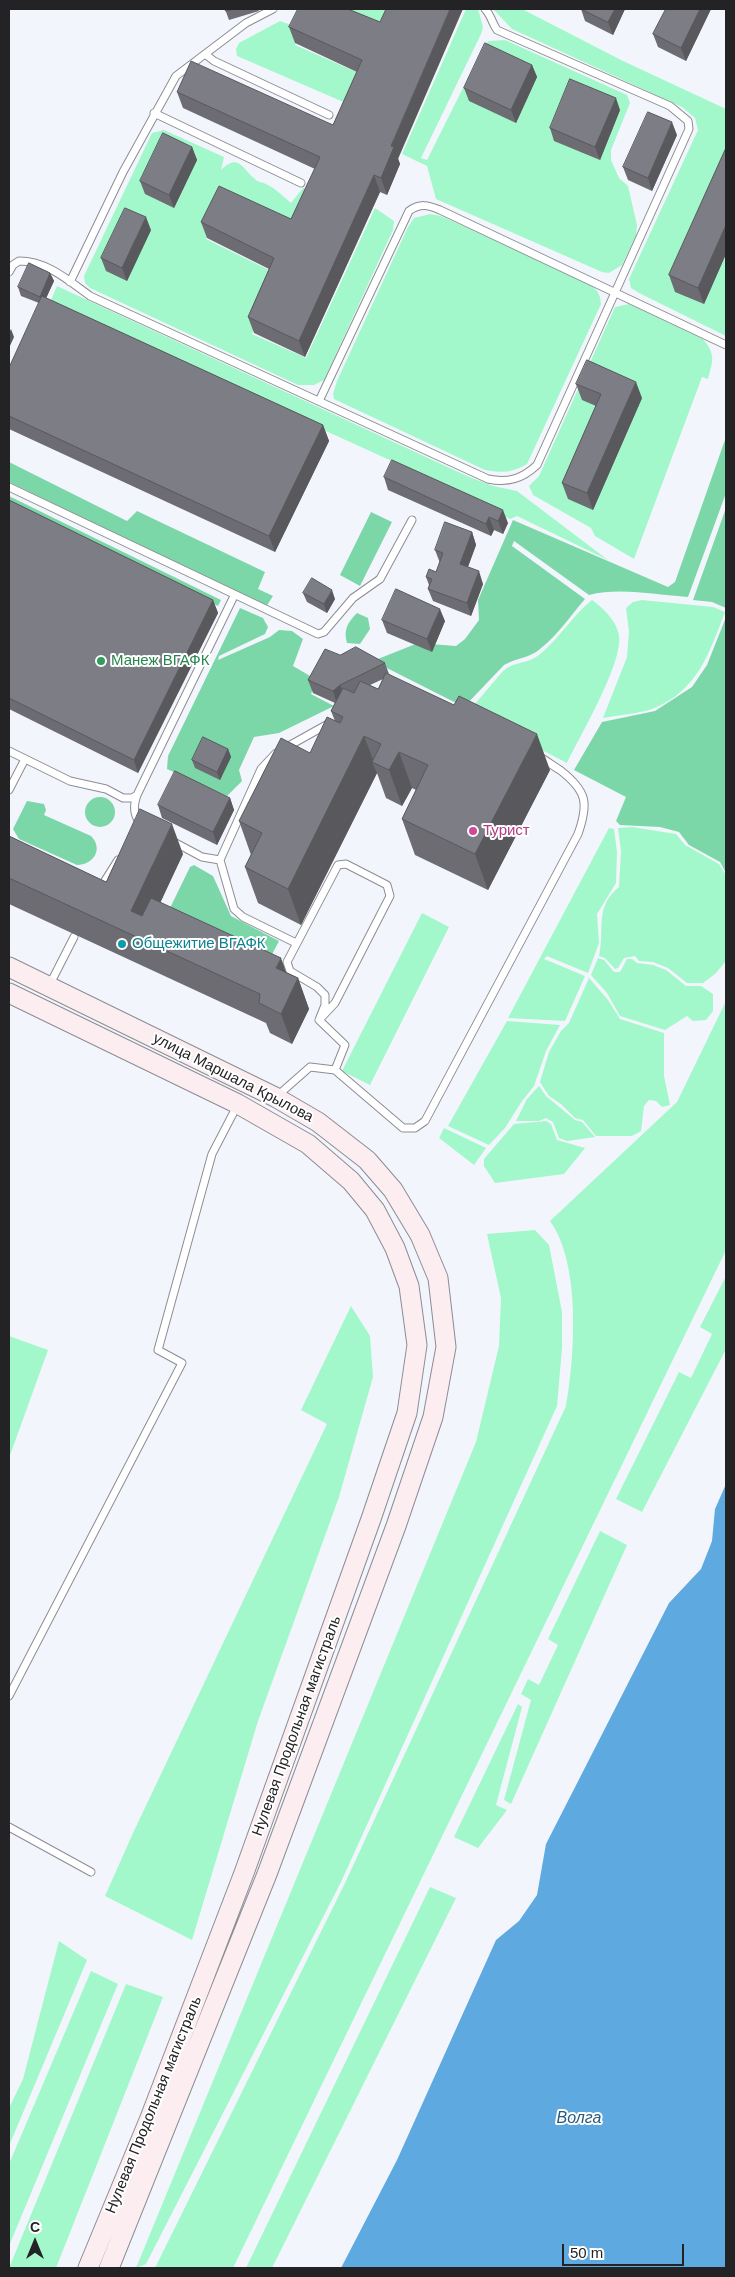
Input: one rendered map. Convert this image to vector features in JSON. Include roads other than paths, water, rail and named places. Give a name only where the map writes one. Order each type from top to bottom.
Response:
[{"type":"main road","name":"улица Маршала Крылова","points":[[9,967],[275,1097],[318,1122],[367,1160],[393,1190],[420,1235]]},
{"type":"main road","points":[[48,1013],[60,1013],[65,1009],[68,1002],[53,988]]},
{"type":"main road","name":"улица Маршала Крылова","points":[[9,993],[238,1104],[308,1144],[351,1181]]},
{"type":"main road","name":"Нулевая Продольная магистраль","points":[[88,2268],[150,2118],[244,1873],[372,1520],[407,1413],[417,1345],[409,1286],[395,1248],[375,1210],[351,1181]]},
{"type":"main road","name":"Нулевая Продольная магистраль","points":[[109,2268],[267,1874],[396,1526],[433,1417],[446,1347],[438,1278],[420,1235]]},
{"type":"lane","points":[[70,282],[123,172],[176,76],[246,23],[273,9]]},
{"type":"lane","points":[[9,272],[13,265],[19,261],[30,261],[42,265],[90,296],[488,479],[497,481],[516,479],[528,474],[537,465],[689,129],[688,121],[670,106],[497,30],[491,23],[489,13],[485,9]]},
{"type":"lane","points":[[205,54],[214,61],[329,115]]},
{"type":"lane","points":[[154,113],[301,182]]},
{"type":"lane","points":[[319,401],[409,211],[420,205],[435,208],[726,345]]},
{"type":"lane","points":[[9,487],[234,596],[312,633],[318,634],[324,632],[353,598],[380,579],[412,520]]},
{"type":"lane","points":[[148,828],[140,824],[134,813],[138,795],[234,596]]},
{"type":"lane","points":[[296,943],[243,917],[234,909],[220,860],[261,769],[274,754],[339,718]]},
{"type":"lane","points":[[9,751],[70,781],[106,789],[123,798],[132,798],[138,795]]},
{"type":"lane","points":[[275,1097],[310,1067],[335,1070],[403,1128],[415,1128],[424,1122],[578,834],[585,814],[583,799],[576,783],[545,760],[536,756]]},
{"type":"lane","points":[[9,790],[24,759]]},
{"type":"lane","points":[[135,832],[140,824]]},
{"type":"lane","points":[[163,836],[202,857],[220,860]]},
{"type":"lane","points":[[92,884],[99,891],[120,856]]},
{"type":"lane","points":[[346,864],[387,885],[390,890],[390,896],[335,1002],[319,1020],[324,1005],[324,995],[317,987],[290,971],[287,962],[338,865],[346,864]]},
{"type":"lane","points":[[53,988],[74,937]]},
{"type":"lane","points":[[319,1020],[346,1044],[335,1070]]},
{"type":"lane","points":[[9,1696],[182,1363],[158,1350],[212,1154],[238,1104]]},
{"type":"lane","points":[[9,1827],[91,1872]]},
{"type":"water","name":"Волга","points":[[726,1484],[726,2268],[341,2268],[397,2160],[496,1940],[519,1921],[537,1895],[546,1844],[669,1603],[701,1569],[712,1541],[715,1509]]},
{"type":"place","name":"Манеж ВГАФК","points":[[101,661]]},
{"type":"place","name":"Турист","points":[[473,831]]},
{"type":"place","name":"Общежитие ВГАФК","points":[[122,944]]}]
